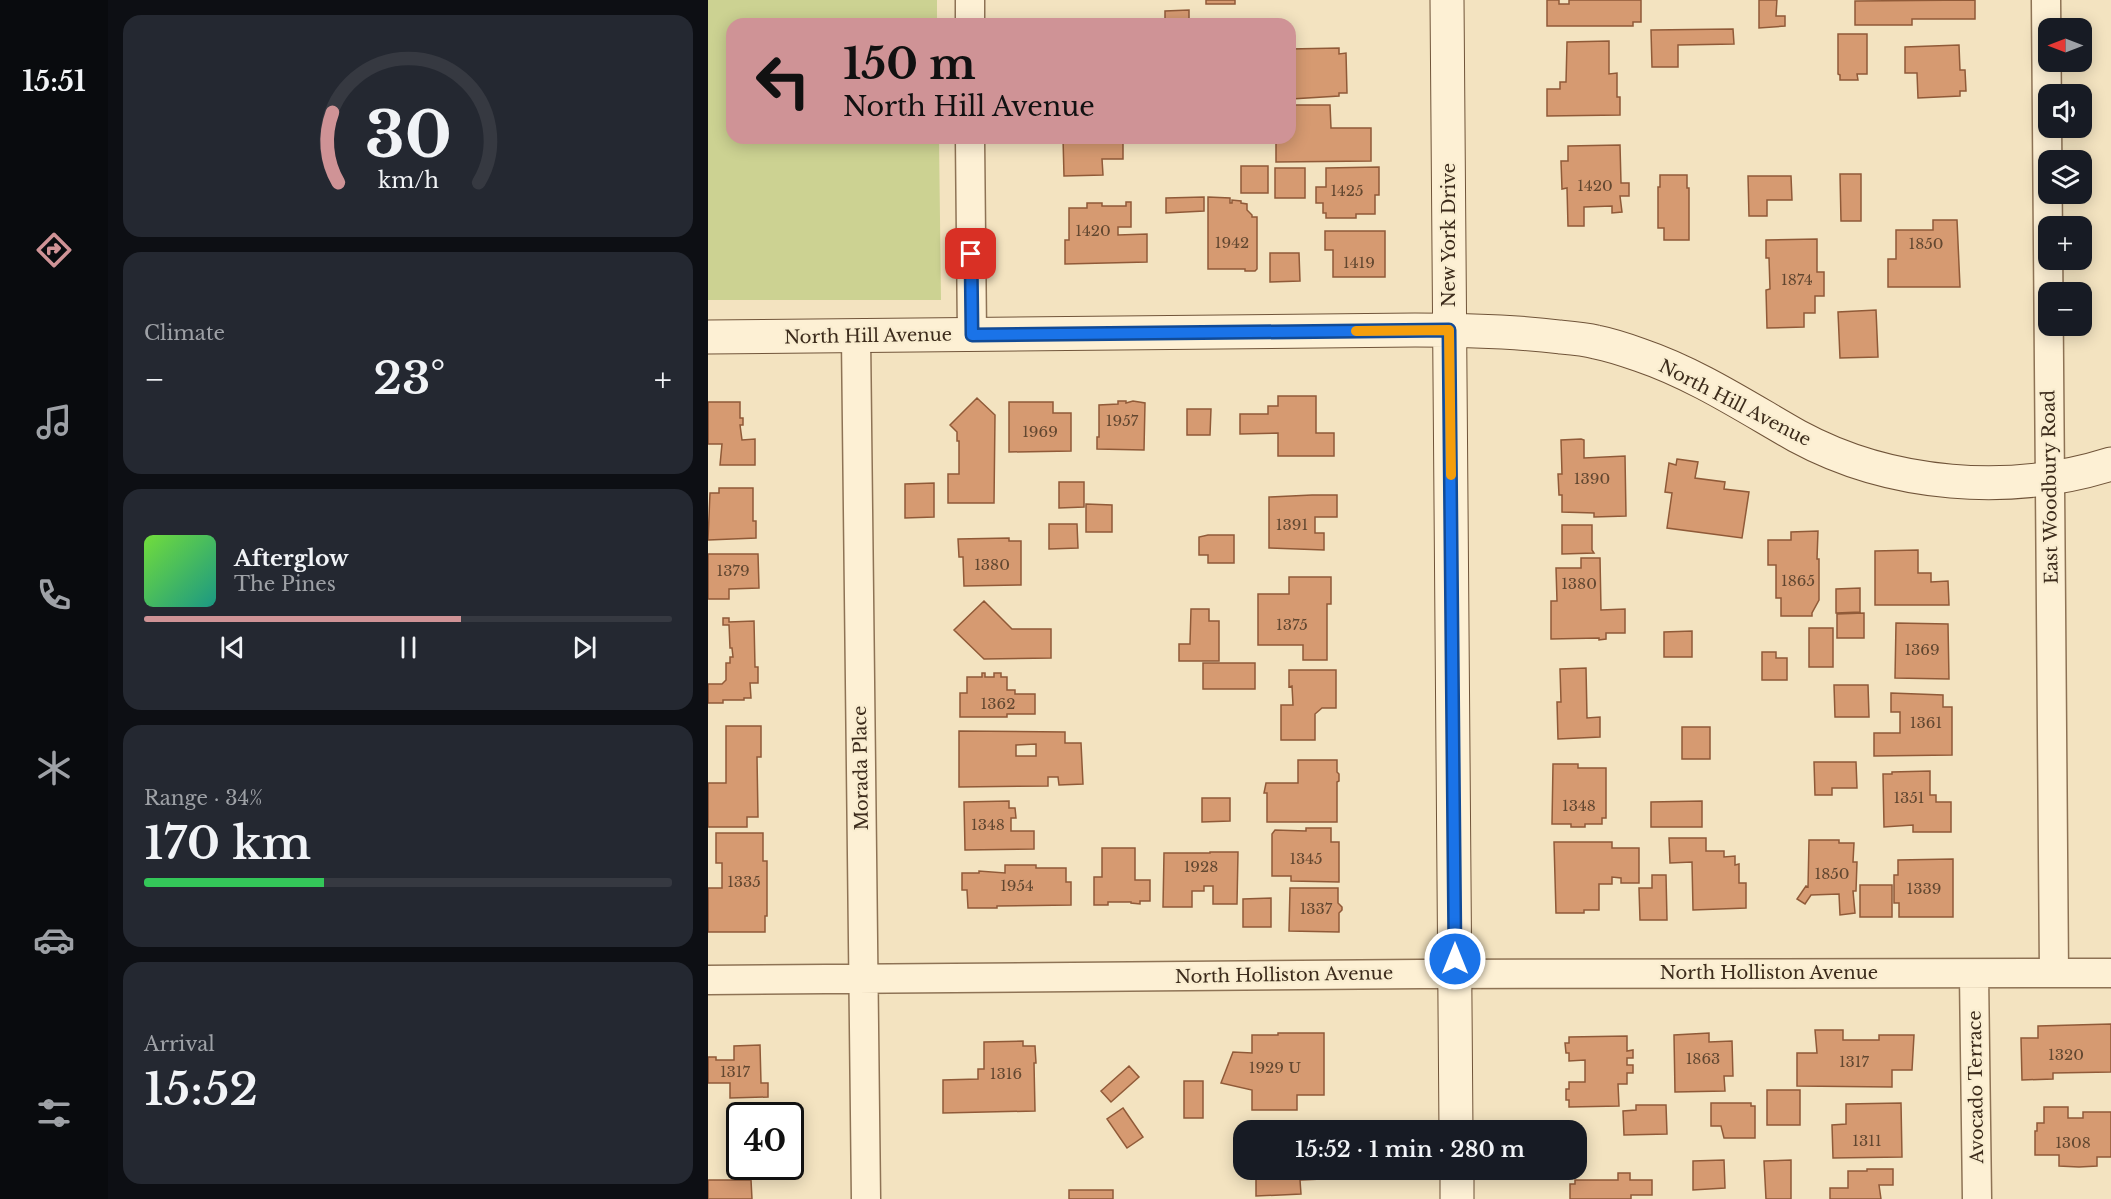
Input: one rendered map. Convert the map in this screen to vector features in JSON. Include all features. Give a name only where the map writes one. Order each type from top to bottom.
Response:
[{"type":"street","points":[[970,0],[970,18]]},
{"type":"street","name":"New York Drive","points":[[1447,0],[1456,1120]]},
{"type":"street","name":"East Woodbury Road","points":[[2046,0],[2054,973]]},
{"type":"street","points":[[970,144],[972,335]]},
{"type":"street","name":"North Hill Avenue","points":[[708,336],[1449,330],[1527,333],[1595,341],[1643,356],[1715,388],[1800,437],[1862,464],[1928,480],[1988,483],[2050,478],[2080,474],[2111,464]]},
{"type":"street","name":"Morada Place","points":[[856,336],[866,1199]]},
{"type":"street","name":"North Holliston Avenue","points":[[708,980],[1455,974],[2111,973]]},
{"type":"street","name":"Avocado Terrace","points":[[1974,974],[1977,1199]]},
{"type":"street","points":[[1457,1180],[1457,1199]]},
{"type":"green space","points":[[708,0],[937,0],[937,18],[726,18],[726,144],[939,144],[941,300],[708,300]]},
{"type":"building","points":[[1206,0],[1235,0],[1235,4],[1206,4]]},
{"type":"building","points":[[1547,0],[1559,0],[1559,4],[1569,4],[1569,0],[1641,0],[1641,22],[1633,22],[1633,26],[1547,26]]},
{"type":"building","points":[[1759,0],[1777,0],[1776,16],[1785,16],[1785,26],[1759,28]]},
{"type":"building","points":[[1975,0],[1975,19],[1912,19],[1912,25],[1855,25],[1855,1]]},
{"type":"building","points":[[1189,10],[1189,18],[1165,18],[1165,11]]},
{"type":"building","points":[[1733,29],[1734,44],[1678,45],[1678,67],[1652,67],[1651,30]]},
{"type":"building","points":[[1838,34],[1867,34],[1867,74],[1857,74],[1858,80],[1840,80]]},
{"type":"building","points":[[1609,41],[1609,74],[1617,73],[1620,115],[1547,116],[1547,89],[1560,89],[1560,82],[1566,82],[1567,42]]},
{"type":"building","points":[[1959,45],[1960,70],[1965,70],[1966,91],[1960,91],[1960,96],[1918,98],[1917,73],[1905,73],[1905,47]]},
{"type":"building","points":[[1339,48],[1339,54],[1346,53],[1347,93],[1339,93],[1339,96],[1296,99],[1296,49]]},
{"type":"building","points":[[1296,105],[1330,105],[1331,128],[1371,128],[1371,161],[1276,162],[1276,144],[1296,144]]},
{"type":"building","points":[[1063,144],[1123,144],[1123,159],[1102,159],[1103,175],[1064,176]]},
{"type":"building","points":[[1620,145],[1621,183],[1629,183],[1629,196],[1620,196],[1622,212],[1612,213],[1612,206],[1584,207],[1584,226],[1568,226],[1567,188],[1562,189],[1561,161],[1568,161],[1568,146]]},
{"type":"building","points":[[1241,166],[1268,166],[1268,193],[1241,193]]},
{"type":"building","points":[[1379,167],[1379,195],[1375,195],[1375,214],[1356,214],[1356,218],[1326,218],[1326,213],[1323,213],[1323,203],[1316,203],[1316,187],[1326,187],[1326,168]]},
{"type":"building","points":[[1275,168],[1305,168],[1305,198],[1275,198]]},
{"type":"building","points":[[1840,174],[1861,174],[1861,221],[1841,221]]},
{"type":"building","points":[[1660,175],[1687,175],[1689,240],[1664,240],[1664,228],[1658,228]]},
{"type":"building","points":[[1748,176],[1791,176],[1792,200],[1767,200],[1767,216],[1749,216]]},
{"type":"building","points":[[1204,197],[1204,211],[1166,213],[1166,198]]},
{"type":"building","points":[[1208,197],[1230,198],[1230,203],[1232,200],[1241,201],[1247,204],[1247,210],[1252,217],[1257,217],[1257,269],[1255,271],[1208,269]]},
{"type":"building","points":[[1126,202],[1131,202],[1131,227],[1118,227],[1118,235],[1147,234],[1147,262],[1065,264],[1065,240],[1069,240],[1069,208],[1087,208],[1087,203],[1102,203],[1102,206],[1126,206]]},
{"type":"building","points":[[1933,220],[1957,220],[1960,287],[1888,287],[1888,259],[1896,259],[1896,230],[1933,230]]},
{"type":"building","points":[[1325,231],[1385,231],[1385,277],[1333,277],[1333,250],[1325,250]]},
{"type":"building","points":[[1817,239],[1817,272],[1824,272],[1824,296],[1815,296],[1815,313],[1804,313],[1804,327],[1767,328],[1766,290],[1770,289],[1766,240]]},
{"type":"building","points":[[1270,253],[1299,253],[1300,281],[1270,282]]},
{"type":"building","points":[[1876,310],[1878,357],[1840,358],[1838,312]]},
{"type":"building","points":[[1278,396],[1316,396],[1316,433],[1334,433],[1334,456],[1278,456],[1278,433],[1240,434],[1240,414],[1268,414],[1268,406],[1278,406]]},
{"type":"building","points":[[977,398],[995,415],[994,503],[948,503],[948,474],[959,474],[959,441],[957,441],[957,432],[950,425]]},
{"type":"building","points":[[1118,401],[1145,403],[1144,450],[1097,449],[1099,405],[1118,404]]},
{"type":"building","points":[[708,402],[740,402],[740,418],[743,418],[743,425],[740,425],[742,440],[755,439],[755,465],[720,465],[722,444],[708,444]]},
{"type":"building","points":[[1009,402],[1053,402],[1053,413],[1071,413],[1071,451],[1009,452]]},
{"type":"building","points":[[1187,409],[1211,409],[1210,435],[1187,435]]},
{"type":"building","points":[[1561,440],[1584,440],[1584,458],[1625,456],[1626,516],[1594,517],[1594,513],[1562,512],[1558,474],[1562,474]]},
{"type":"building","points":[[1677,459],[1698,462],[1695,478],[1725,482],[1724,489],[1749,492],[1742,538],[1667,528],[1672,493],[1665,492],[1669,463],[1676,465]]},
{"type":"building","points":[[1059,482],[1084,482],[1084,507],[1059,508]]},
{"type":"building","points":[[934,483],[934,517],[905,518],[905,484]]},
{"type":"building","points":[[719,488],[753,488],[753,521],[756,521],[756,538],[708,540],[710,493],[719,493]]},
{"type":"building","points":[[1337,495],[1337,517],[1315,517],[1315,533],[1324,533],[1324,550],[1269,548],[1269,497]]},
{"type":"building","points":[[1086,504],[1112,505],[1112,532],[1086,532]]},
{"type":"building","points":[[1049,524],[1077,524],[1078,548],[1049,549]]},
{"type":"building","points":[[1562,525],[1592,525],[1594,553],[1562,554]]},
{"type":"building","points":[[1818,531],[1819,600],[1812,616],[1781,616],[1781,598],[1776,598],[1776,565],[1768,565],[1768,540],[1791,540],[1791,532]]},
{"type":"building","points":[[1234,535],[1234,563],[1208,563],[1208,555],[1199,555],[1199,537]]},
{"type":"building","points":[[1009,538],[1009,541],[1021,541],[1021,585],[964,586],[963,557],[959,557],[958,539]]},
{"type":"building","points":[[1918,550],[1918,573],[1931,573],[1931,582],[1948,581],[1949,605],[1875,605],[1875,551]]},
{"type":"building","points":[[708,554],[758,554],[759,588],[729,589],[729,599],[708,599]]},
{"type":"building","points":[[1581,558],[1600,558],[1601,610],[1625,609],[1625,633],[1606,633],[1606,639],[1599,640],[1599,638],[1551,639],[1551,601],[1557,601],[1556,568],[1581,568]]},
{"type":"building","points":[[1289,577],[1331,577],[1331,604],[1327,604],[1327,660],[1303,660],[1303,645],[1258,645],[1258,594],[1289,594]]},
{"type":"building","points":[[1860,588],[1860,612],[1836,613],[1836,589]]},
{"type":"building","points":[[984,601],[1012,629],[1051,629],[1051,658],[984,659],[954,630]]},
{"type":"building","points":[[1191,609],[1209,609],[1209,621],[1219,621],[1219,661],[1179,661],[1179,644],[1190,644]]},
{"type":"building","points":[[1864,613],[1864,638],[1837,638],[1837,614]]},
{"type":"building","points":[[723,618],[729,618],[729,622],[754,621],[755,667],[758,667],[758,683],[750,683],[751,698],[708,703],[708,684],[722,684],[726,680],[726,663],[730,663],[730,657],[733,657],[732,648],[730,648],[729,625],[723,625]]},
{"type":"building","points":[[1896,623],[1948,624],[1949,679],[1895,678]]},
{"type":"building","points":[[1809,628],[1833,628],[1833,667],[1809,667]]},
{"type":"building","points":[[1692,631],[1692,657],[1664,657],[1664,632]]},
{"type":"building","points":[[1762,652],[1776,652],[1776,658],[1787,658],[1787,680],[1762,680]]},
{"type":"building","points":[[1203,663],[1255,663],[1255,689],[1203,689]]},
{"type":"building","points":[[1586,668],[1587,718],[1600,717],[1600,737],[1558,739],[1557,702],[1561,702],[1560,669]]},
{"type":"building","points":[[1289,670],[1336,670],[1336,708],[1322,708],[1315,714],[1315,740],[1281,740],[1281,705],[1293,705],[1292,686],[1289,687]]},
{"type":"building","points":[[982,673],[985,673],[985,677],[994,677],[994,673],[1001,673],[1001,677],[1007,677],[1007,690],[1015,690],[1015,694],[1035,694],[1035,714],[1007,714],[1007,717],[960,717],[960,693],[967,693],[967,677],[982,677]]},
{"type":"building","points":[[1834,685],[1868,685],[1869,717],[1835,717]]},
{"type":"building","points":[[1891,693],[1943,695],[1943,707],[1952,707],[1952,755],[1874,756],[1874,733],[1900,733],[1900,712],[1891,712]]},
{"type":"building","points":[[726,726],[761,726],[761,757],[757,757],[758,817],[747,817],[747,827],[708,827],[708,783],[726,783]]},
{"type":"building","points":[[1682,727],[1710,727],[1710,759],[1682,759]]},
{"type":"building","points":[[959,731],[1065,732],[1065,743],[1081,743],[1083,784],[1059,785],[1058,777],[1048,777],[1048,786],[959,787]],"holes":[[[1036,744],[1036,756],[1016,756],[1016,745]]]},
{"type":"building","points":[[1298,760],[1337,760],[1339,781],[1337,782],[1337,822],[1267,822],[1267,793],[1264,793],[1266,783],[1298,783]]},
{"type":"building","points":[[1814,762],[1856,762],[1857,788],[1832,788],[1832,795],[1815,795]]},
{"type":"building","points":[[1553,764],[1578,764],[1578,768],[1606,768],[1606,818],[1602,818],[1602,824],[1571,827],[1571,824],[1552,824]]},
{"type":"building","points":[[1930,771],[1930,795],[1936,795],[1936,802],[1951,802],[1951,832],[1913,832],[1913,825],[1884,827],[1883,774]]},
{"type":"building","points":[[1202,798],[1230,798],[1230,821],[1202,822]]},
{"type":"building","points":[[1009,801],[1009,808],[1015,808],[1016,818],[1011,818],[1011,831],[1034,831],[1034,849],[965,850],[964,802]]},
{"type":"building","points":[[1702,801],[1702,827],[1651,827],[1651,802]]},
{"type":"building","points":[[1306,828],[1331,828],[1331,842],[1339,842],[1339,882],[1291,881],[1291,876],[1272,876],[1272,834],[1275,830],[1306,831]]},
{"type":"building","points":[[716,833],[763,833],[763,861],[767,861],[765,932],[708,932],[708,888],[722,888],[722,863],[716,863]]},
{"type":"building","points":[[1669,838],[1706,838],[1706,851],[1724,851],[1724,857],[1735,856],[1735,865],[1739,864],[1739,883],[1746,883],[1746,908],[1693,910],[1692,862],[1670,863]]},
{"type":"building","points":[[1809,840],[1839,840],[1839,843],[1854,843],[1853,862],[1857,862],[1856,891],[1853,891],[1855,913],[1840,915],[1839,894],[1811,895],[1805,904],[1797,899],[1806,886],[1808,887]]},
{"type":"building","points":[[1554,842],[1612,842],[1612,848],[1639,848],[1639,883],[1621,883],[1621,878],[1612,877],[1612,884],[1599,884],[1599,910],[1584,910],[1584,913],[1556,913]]},
{"type":"building","points":[[1102,848],[1135,848],[1135,880],[1150,880],[1150,901],[1140,901],[1140,904],[1108,902],[1108,905],[1094,905],[1094,877],[1102,877]]},
{"type":"building","points":[[1238,852],[1237,904],[1213,904],[1213,886],[1204,886],[1204,891],[1192,891],[1192,907],[1163,907],[1164,853]]},
{"type":"building","points":[[1953,859],[1953,917],[1899,917],[1899,903],[1894,903],[1894,875],[1898,875],[1898,860]]},
{"type":"building","points":[[1005,865],[1066,868],[1066,882],[1071,882],[1071,905],[968,908],[967,890],[962,890],[962,873],[979,873],[979,871],[1005,873]]},
{"type":"building","points":[[1652,875],[1666,875],[1667,920],[1640,920],[1639,888],[1652,888]]},
{"type":"building","points":[[1860,885],[1892,885],[1892,917],[1860,917]]},
{"type":"building","points":[[1290,888],[1338,888],[1338,903],[1342,907],[1339,913],[1339,932],[1289,931]]},
{"type":"building","points":[[1271,898],[1271,927],[1243,927],[1243,899]]},
{"type":"building","points":[[2111,1024],[2111,1072],[2053,1073],[2053,1079],[2022,1080],[2021,1038],[2038,1038],[2038,1026]]},
{"type":"building","points":[[1815,1030],[1843,1030],[1843,1040],[1879,1040],[1879,1035],[1914,1035],[1912,1070],[1892,1070],[1892,1087],[1797,1086],[1797,1053],[1817,1053]]},
{"type":"building","points":[[1278,1033],[1324,1033],[1324,1095],[1297,1095],[1297,1110],[1252,1110],[1252,1090],[1221,1083],[1233,1052],[1252,1053],[1252,1035],[1278,1035]]},
{"type":"building","points":[[1709,1033],[1709,1042],[1732,1041],[1733,1076],[1724,1076],[1725,1091],[1675,1092],[1674,1035]]},
{"type":"building","points":[[1627,1036],[1627,1051],[1633,1050],[1633,1058],[1627,1058],[1627,1065],[1633,1065],[1633,1073],[1627,1073],[1627,1084],[1618,1084],[1619,1106],[1569,1107],[1569,1100],[1566,1100],[1566,1089],[1569,1089],[1569,1082],[1585,1082],[1585,1060],[1569,1061],[1565,1043],[1569,1043],[1569,1037]]},
{"type":"building","points":[[1023,1041],[1023,1046],[1035,1046],[1035,1111],[943,1113],[943,1080],[978,1079],[978,1069],[984,1069],[984,1042]]},
{"type":"building","points":[[760,1045],[761,1083],[768,1083],[768,1097],[730,1098],[730,1083],[708,1083],[708,1057],[716,1057],[716,1060],[734,1060],[734,1046]]},
{"type":"building","points":[[1129,1066],[1139,1077],[1111,1102],[1101,1091]]},
{"type":"building","points":[[1184,1081],[1203,1081],[1203,1118],[1184,1118]]},
{"type":"building","points":[[1767,1090],[1800,1090],[1800,1125],[1767,1125]]},
{"type":"building","points":[[1711,1103],[1751,1103],[1751,1106],[1755,1106],[1755,1138],[1724,1138],[1721,1126],[1711,1126]]},
{"type":"building","points":[[1901,1103],[1902,1157],[1833,1158],[1832,1125],[1846,1124],[1846,1104]]},
{"type":"building","points":[[1636,1105],[1666,1105],[1667,1134],[1624,1135],[1623,1111],[1636,1110]]},
{"type":"building","points":[[2044,1107],[2068,1107],[2068,1118],[2083,1118],[2083,1112],[2111,1112],[2111,1157],[2097,1157],[2097,1166],[2079,1167],[2059,1166],[2059,1155],[2035,1155],[2035,1131],[2037,1131],[2037,1123],[2044,1123]]},
{"type":"building","points":[[1123,1108],[1143,1137],[1127,1148],[1107,1119]]},
{"type":"building","points":[[1724,1160],[1725,1188],[1693,1190],[1693,1161]]},
{"type":"building","points":[[1791,1160],[1791,1199],[1766,1199],[1764,1161]]},
{"type":"building","points":[[1867,1169],[1893,1169],[1893,1185],[1879,1185],[1881,1199],[1830,1199],[1830,1188],[1848,1188],[1848,1171],[1867,1171]]},
{"type":"building","points":[[1618,1173],[1630,1173],[1630,1180],[1652,1180],[1652,1195],[1631,1195],[1631,1199],[1570,1199],[1570,1184],[1575,1184],[1575,1180],[1618,1180]]},
{"type":"building","points":[[708,1180],[751,1180],[752,1199],[708,1199]]},
{"type":"building","points":[[1256,1180],[1300,1180],[1301,1194],[1256,1196]]},
{"type":"building","points":[[1069,1190],[1113,1190],[1113,1199],[1069,1199]]},
{"type":"slow traffic","points":[[1356,331],[1449,330],[1451,475]]},
{"type":"route","points":[[971,254],[972,335],[1449,330],[1455,959]]}]
